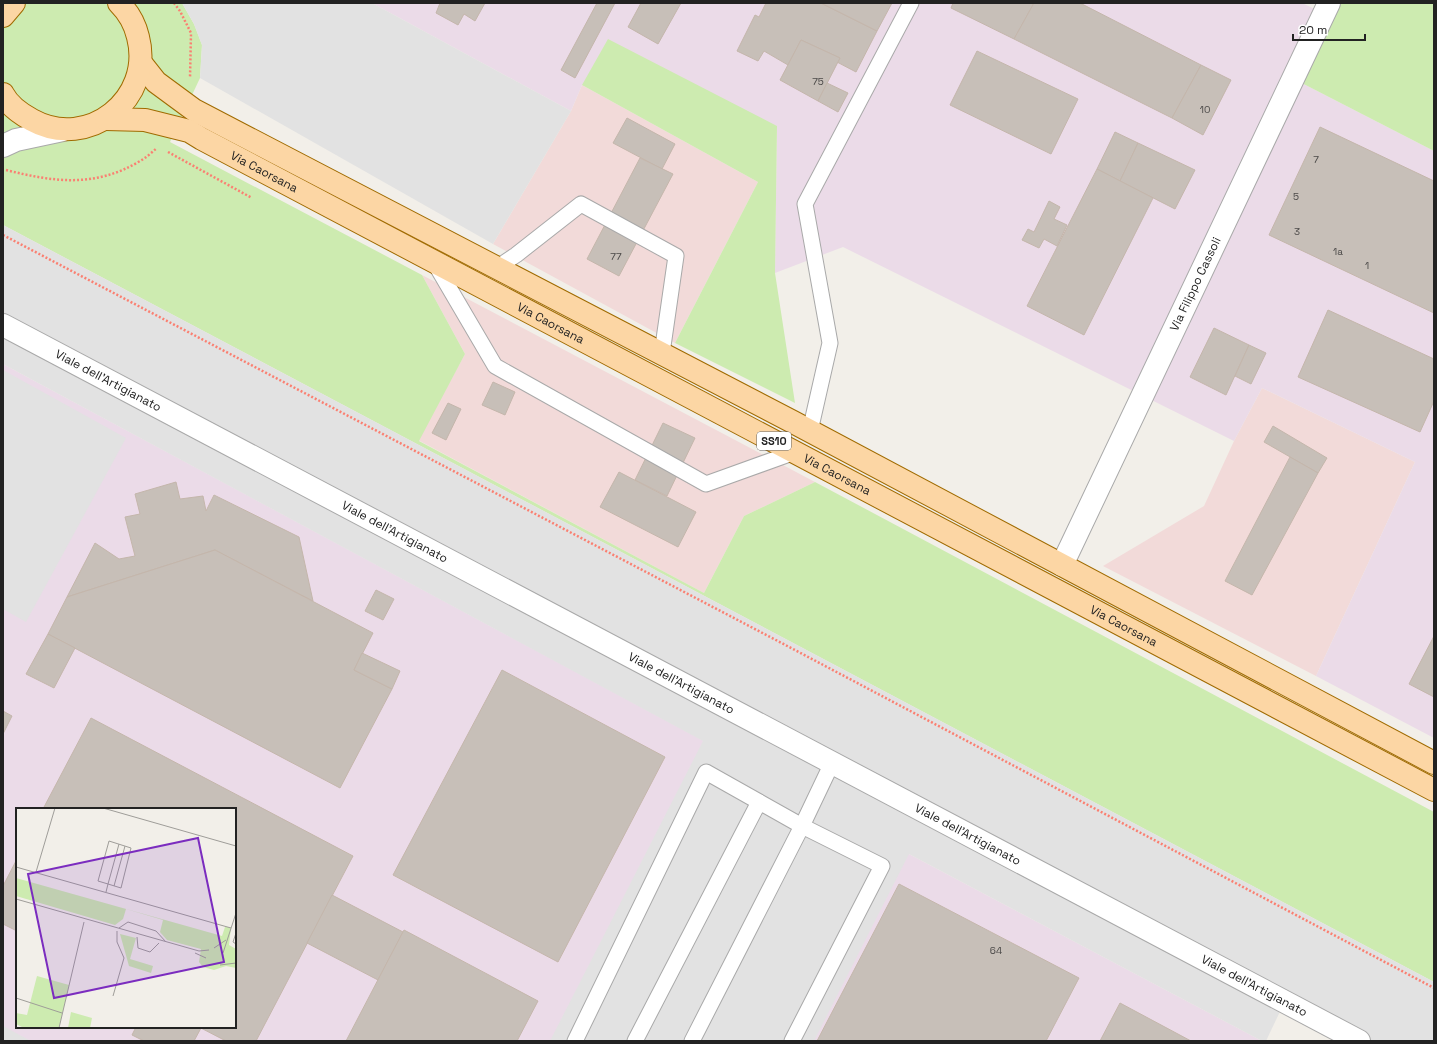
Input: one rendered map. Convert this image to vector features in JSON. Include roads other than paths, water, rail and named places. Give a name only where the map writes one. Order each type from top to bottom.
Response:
[{"type":"main road","points":[[3,16],[14,3]]},
{"type":"main road","points":[[3,94],[20,114],[40,125],[63,130],[85,128],[106,119],[123,104],[135,85],[141,63],[141,48],[135,26],[124,8],[119,3]]},
{"type":"main road","name":"Via Caorsana","points":[[141,63],[156,82],[194,110],[662,353],[1434,763]]},
{"type":"main road","name":"Via Caorsana","points":[[106,119],[145,120],[189,131],[1434,790]]},
{"type":"street","name":"Via Filippo Cassoli","points":[[1062,565],[1329,3]]},
{"type":"street","points":[[3,146],[16,140],[63,130]]},
{"type":"street","name":"Viale dell'Artigianato","points":[[3,325],[1359,1041]]},
{"type":"lane","points":[[810,431],[830,344],[805,204],[911,3]]},
{"type":"lane","points":[[498,267],[516,255],[581,204],[676,256],[662,353]]},
{"type":"lane","points":[[434,261],[495,366],[706,484],[795,452]]},
{"type":"lane","points":[[692,1041],[802,826],[832,763]]},
{"type":"lane","points":[[575,1041],[706,772],[802,826],[882,866],[792,1041]]},
{"type":"lane","points":[[635,1041],[759,802]]}]
